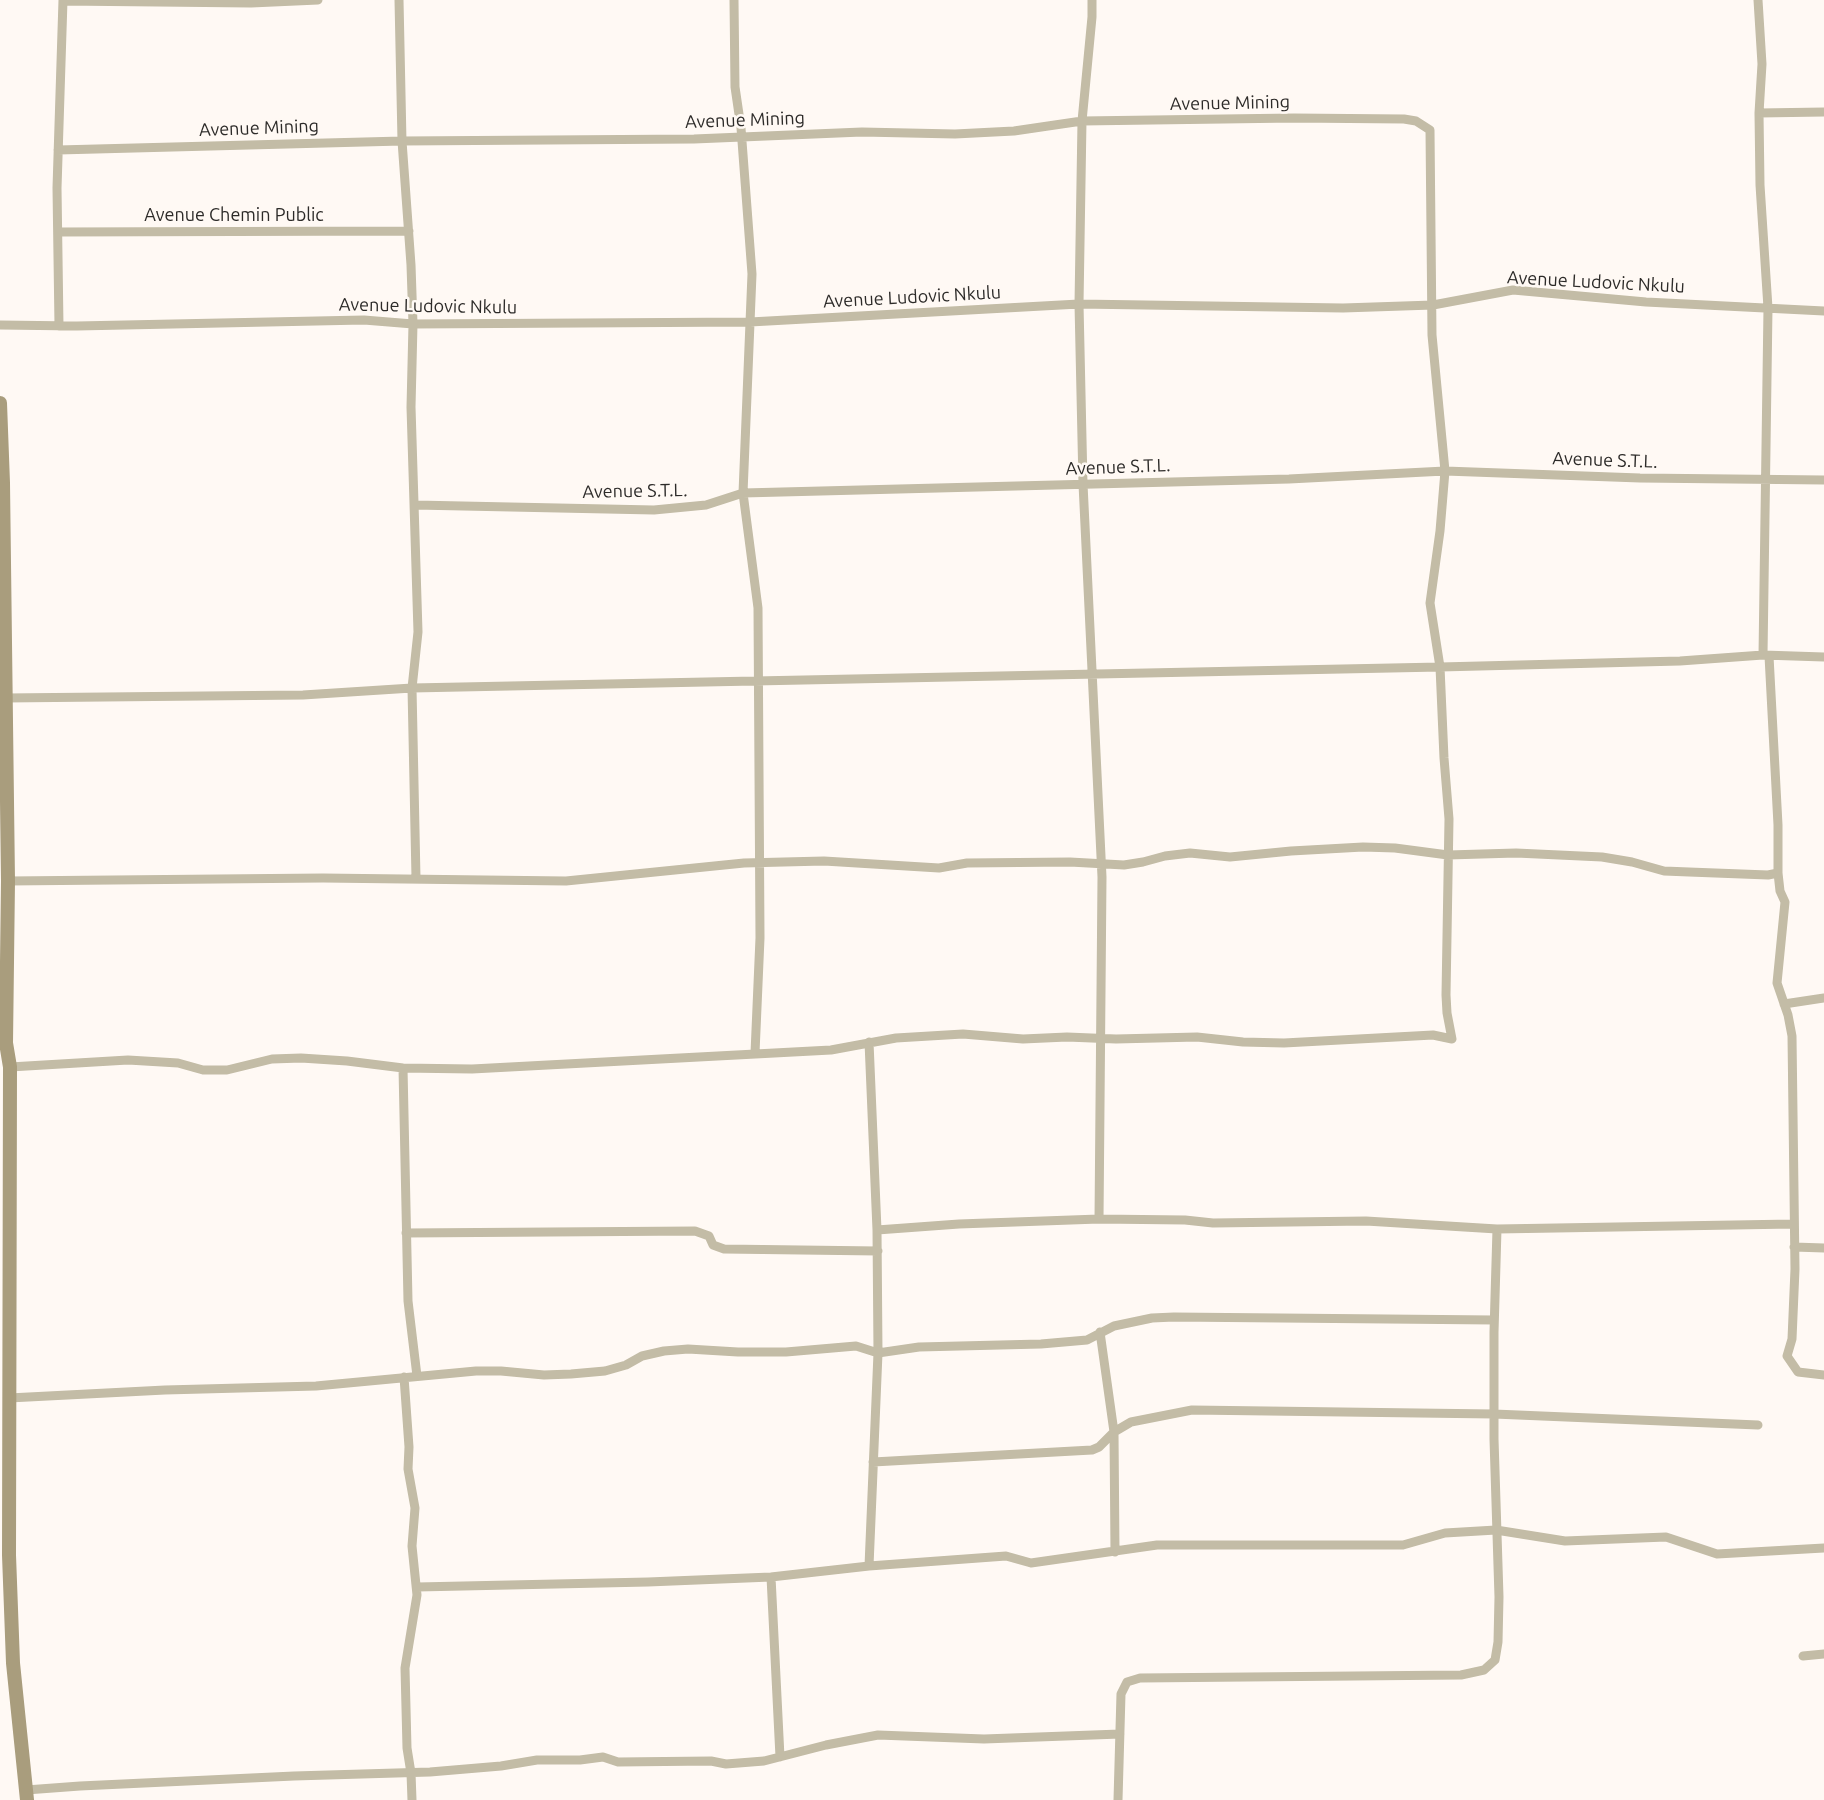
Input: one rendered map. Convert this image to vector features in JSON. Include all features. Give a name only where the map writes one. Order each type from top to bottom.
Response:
[{"type":"street","points":[[59,326],[58,150],[63,0],[251,3],[318,0]]},
{"type":"street","points":[[399,0],[402,141],[413,324],[411,407],[418,632],[412,688],[416,878]]},
{"type":"street","points":[[734,0],[735,87],[742,137],[752,274],[743,492],[758,608],[760,938],[755,1053]]},
{"type":"street","points":[[1092,0],[1082,121],[1079,304],[1083,484],[1101,863],[1099,1219]]},
{"type":"street","points":[[1758,0],[1762,64],[1759,113],[1763,257],[1767,308],[1766,656],[1778,825],[1778,873],[1780,891],[1785,902],[1778,983],[1792,1036],[1794,1247],[1792,1331],[1787,1356],[1798,1372],[1824,1375]]},
{"type":"street","points":[[1759,113],[1824,112]]},
{"type":"street","name":"Avenue Mining","points":[[58,150],[402,141],[742,137],[862,132],[955,134],[1014,130],[1082,121],[1404,119],[1416,122],[1430,130],[1433,305]]},
{"type":"street","name":"Avenue Chemin Public","points":[[59,232],[409,231]]},
{"type":"street","name":"Avenue Ludovic Nkulu","points":[[0,325],[59,326],[364,320],[413,324],[750,322],[1079,304],[1295,308],[1433,305],[1513,290],[1646,302],[1824,311]]},
{"type":"street","points":[[9,1067],[128,1060],[178,1063],[203,1070],[227,1070],[272,1059],[301,1058],[403,1068],[472,1069],[831,1050],[896,1038],[963,1034],[1023,1039],[1197,1038],[1284,1043],[1425,1036],[1452,1039],[1446,1013],[1449,819],[1440,667],[1430,603],[1440,531],[1445,471],[1432,335],[1433,305]]},
{"type":"street","points":[[0,403],[2,663],[5,699],[3,842],[8,881],[3,945],[3,1043],[9,1067],[4,1344],[9,1398],[5,1471],[13,1663],[27,1795],[80,1786],[411,1773],[491,1767],[537,1760],[580,1760],[603,1757],[618,1762],[711,1761],[726,1764],[764,1761],[826,1745],[878,1735],[984,1739],[1120,1734]]},
{"type":"street","name":"Avenue S.T.L.","points":[[415,505],[654,510],[706,505],[743,492],[1289,479],[1445,471],[1640,478],[1824,480]]},
{"type":"street","points":[[5,699],[303,695],[412,688],[1440,667],[1680,661],[1766,656],[1824,657]]},
{"type":"street","points":[[8,881],[170,878],[416,878],[566,881],[760,863],[824,861],[939,868],[967,863],[1124,865],[1190,853],[1230,856],[1363,847],[1395,848],[1449,855],[1516,853],[1578,855],[1619,859],[1664,871],[1768,875],[1778,873]]},
{"type":"street","points":[[1784,1004],[1824,998]]},
{"type":"street","points":[[869,1042],[878,1230],[878,1353],[869,1566]]},
{"type":"street","points":[[403,1068],[408,1301],[417,1376]]},
{"type":"street","points":[[878,1230],[959,1224],[1099,1219],[1273,1223],[1366,1221],[1497,1229],[1793,1224]]},
{"type":"street","points":[[1118,1800],[1121,1694],[1127,1682],[1140,1678],[1461,1675],[1484,1670],[1495,1660],[1498,1642],[1499,1597],[1494,1414],[1497,1229]]},
{"type":"street","points":[[406,1233],[695,1231],[709,1236],[713,1245],[724,1249],[878,1251]]},
{"type":"street","points":[[1794,1247],[1824,1248]]},
{"type":"street","points":[[9,1398],[165,1390],[316,1386],[493,1371],[544,1375],[571,1374],[605,1371],[626,1365],[642,1356],[688,1349],[786,1352],[856,1346],[878,1353],[920,1347],[1067,1342],[1087,1340],[1114,1326],[1131,1322],[1174,1317],[1494,1320]]},
{"type":"street","points":[[1100,1332],[1114,1432],[1115,1552]]},
{"type":"street","points":[[404,1377],[409,1447],[408,1469],[415,1508],[412,1546],[417,1587],[409,1654],[405,1668],[407,1748],[412,1800]]},
{"type":"street","points":[[873,1462],[1092,1450],[1131,1422],[1192,1410],[1494,1414],[1758,1425]]},
{"type":"street","points":[[417,1587],[648,1582],[771,1576],[1006,1556],[1031,1563],[1157,1545],[1403,1545],[1445,1533],[1496,1530],[1565,1540],[1666,1537],[1717,1554],[1824,1548]]},
{"type":"street","points":[[771,1576],[780,1757]]},
{"type":"street","points":[[1803,1656],[1824,1654]]}]
